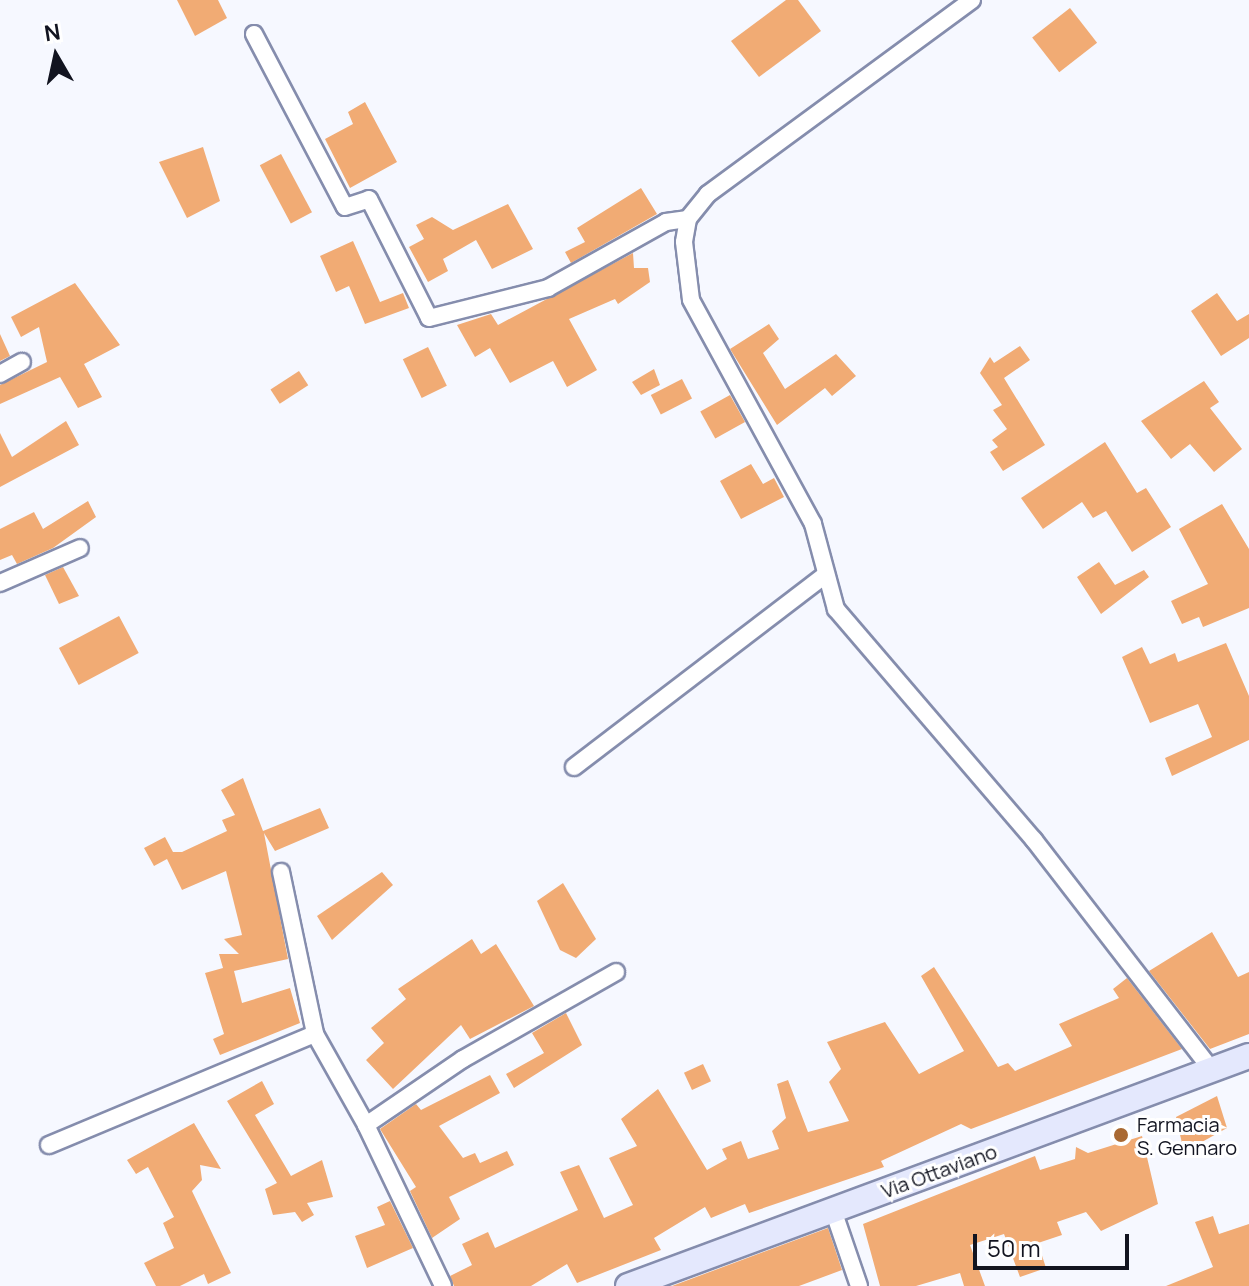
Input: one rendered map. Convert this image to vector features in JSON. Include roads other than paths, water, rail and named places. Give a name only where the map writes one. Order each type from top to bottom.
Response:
[{"type":"main road","name":"Via Ottaviano","points":[[628,1286],[1249,1056]]},
{"type":"street","points":[[972,0],[708,194],[688,219],[685,266],[696,313],[772,440],[813,524],[836,609],[864,648],[1034,840],[1212,1070]]},
{"type":"street","points":[[254,34],[345,207],[369,199],[429,318],[548,288],[666,222],[688,219]]},
{"type":"street","points":[[0,374],[22,362]]},
{"type":"street","points":[[0,583],[80,548]]},
{"type":"street","points":[[574,767],[826,574]]},
{"type":"street","points":[[281,872],[315,1034],[366,1125],[443,1286]]},
{"type":"street","points":[[366,1125],[463,1059],[616,972]]},
{"type":"street","points":[[49,1145],[315,1034]]},
{"type":"street","points":[[833,1210],[859,1286]]},
{"type":"place","name":"Farmacia S. Gennaro","points":[[1121,1135]]}]
